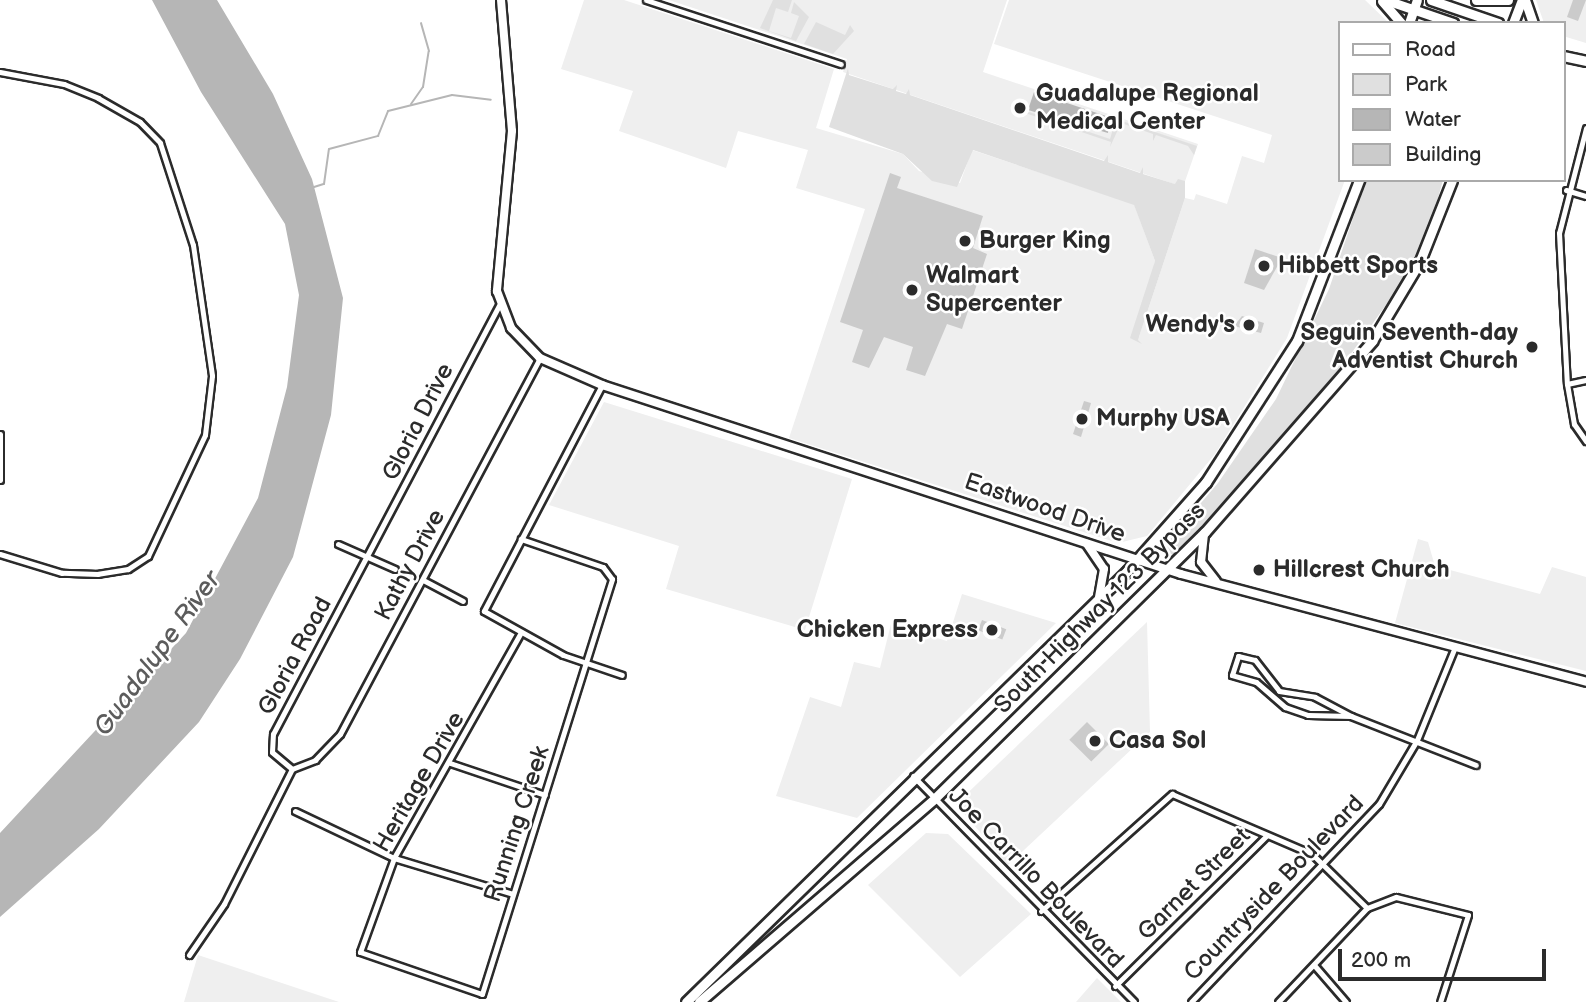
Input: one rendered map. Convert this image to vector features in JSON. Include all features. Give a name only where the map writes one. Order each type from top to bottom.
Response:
[{"type":"main road","points":[[501,0],[512,131],[496,275],[499,305],[511,328],[540,358]]},
{"type":"main road","points":[[1384,0],[1415,5],[1449,21]]},
{"type":"main road","points":[[1384,0],[1400,21]]},
{"type":"main road","points":[[1431,0],[1492,21]]},
{"type":"main road","points":[[1476,0],[1507,0]]},
{"type":"main road","points":[[1514,21],[1524,0]]},
{"type":"main road","points":[[1524,0],[1532,21]]},
{"type":"main road","points":[[1568,56],[1586,61]]},
{"type":"main road","name":"South Highway 123 Bypass","points":[[686,1002],[914,776],[1099,599],[1138,559],[1229,452],[1283,367],[1319,290],[1358,182]]},
{"type":"main road","name":"South Highway 123 Bypass","points":[[699,1002],[935,798],[1205,532],[1372,341],[1420,261],[1451,182]]},
{"type":"main road","name":"Eastwood Drive","points":[[540,358],[602,385],[1169,570],[1586,682]]},
{"type":"main road","points":[[1205,532],[1201,562],[1221,585]]},
{"type":"main road","points":[[1085,542],[1104,569],[1099,599]]},
{"type":"street","points":[[646,0],[841,64]]},
{"type":"street","points":[[0,72],[64,84],[98,98],[140,122],[160,143],[192,245],[212,376],[205,435],[148,556],[128,569],[86,574],[43,569],[0,554]]},
{"type":"street","points":[[1586,128],[1566,190],[1559,233],[1567,384],[1574,424],[1586,441]]},
{"type":"street","points":[[1566,190],[1586,196]]},
{"type":"street","name":"Gloria Drive","points":[[368,555],[499,305]]},
{"type":"street","name":"Kathy Drive","points":[[292,769],[315,760],[340,734],[540,358]]},
{"type":"street","points":[[1567,384],[1586,380]]},
{"type":"street","points":[[602,385],[484,611],[520,634],[621,675]]},
{"type":"street","points":[[0,434],[0,480]]},
{"type":"street","name":"Running Creek","points":[[482,994],[586,663],[611,571],[521,539]]},
{"type":"street","points":[[338,544],[395,569]]},
{"type":"street","name":"Gloria Road","points":[[292,769],[272,752],[274,734],[368,555]]},
{"type":"street","points":[[423,580],[463,601]]},
{"type":"street","name":"Heritage Drive","points":[[482,994],[360,952],[394,858],[450,763],[520,634]]},
{"type":"street","name":"Countryside Boulevard","points":[[1191,1002],[1379,804],[1417,740],[1455,648]]},
{"type":"street","points":[[1351,716],[1296,712],[1271,689],[1255,660],[1238,656],[1232,675],[1271,689],[1315,697],[1351,716],[1476,765]]},
{"type":"street","points":[[450,763],[545,795]]},
{"type":"street","points":[[189,955],[223,904],[292,769]]},
{"type":"street","name":"Joe Carrillo Boulevard","points":[[914,776],[1041,911],[1134,1002]]},
{"type":"street","points":[[1041,911],[1172,794],[1267,835],[1324,864],[1367,908]]},
{"type":"street","points":[[295,811],[394,858],[513,894]]},
{"type":"street","name":"Garnet Street","points":[[1115,986],[1267,835]]},
{"type":"street","points":[[1278,1002],[1367,908],[1406,897],[1468,915],[1440,1002]]},
{"type":"street","points":[[1314,965],[1346,1002]]},
{"type":"shaded area","points":[[584,0],[624,0],[834,69],[816,128],[903,154],[919,171],[960,183],[972,150],[1134,204],[1155,261],[1138,340],[1185,198],[1194,200],[1196,194],[1227,204],[1242,156],[1264,163],[1272,135],[994,44],[1009,0],[1365,0],[1387,21],[1338,21],[1338,182],[1344,182],[1287,338],[1215,454],[1147,536],[1118,543],[789,438],[865,209],[796,188],[808,150],[738,131],[726,168],[619,131],[633,91],[561,69]]},
{"type":"shaded area","name":"Guadalupe Regional Medical Center","points":[[669,0],[1007,0],[983,72],[1198,144],[1183,187],[843,72],[847,59]]},
{"type":"shaded area","points":[[1536,0],[1586,0],[1586,43],[1565,37],[1565,21],[1543,21]]},
{"type":"shaded area","points":[[604,402],[852,479],[805,630],[666,589],[679,546],[549,505]]},
{"type":"shaded area","points":[[1418,539],[1428,542],[1435,566],[1540,594],[1552,567],[1586,577],[1586,671],[1395,623]]},
{"type":"shaded area","points":[[962,594],[1056,623],[857,818],[776,796],[810,697],[841,707],[854,662],[880,668],[891,624],[947,641]]},
{"type":"shaded area","points":[[1147,622],[1150,732],[1008,865],[956,804]]},
{"type":"shaded area","points":[[926,833],[948,834],[1031,914],[960,977],[868,885]]},
{"type":"shaded area","points":[[198,955],[339,1002],[184,1002]]},
{"type":"shaded area","points":[[1097,978],[1121,1002],[1076,1002]]},
{"type":"green space","points":[[773,0],[792,0],[788,12],[776,8],[769,31],[791,38],[799,16],[791,13],[794,2],[809,17],[796,41],[760,28]]},
{"type":"green space","points":[[816,22],[845,35],[850,25],[854,31],[833,54],[804,44]]},
{"type":"green space","points":[[848,68],[849,75],[893,89],[897,85],[896,91],[906,94],[909,89],[910,95],[1104,161],[1108,155],[1108,162],[1140,173],[1143,167],[1143,174],[1175,184],[1178,179],[1185,181],[1185,198],[1138,340],[1142,344],[1130,338],[1155,261],[1134,205],[973,150],[957,187],[932,181],[903,154],[829,127]]},
{"type":"green space","points":[[1020,109],[1110,139],[1116,119],[1197,146],[1194,155],[1188,146],[1156,135],[1153,141],[1153,134],[1121,123],[1110,147],[1111,142],[1022,112],[1018,117]]},
{"type":"green space","points":[[1365,182],[1442,182],[1430,227],[1408,274],[1328,386],[1176,556],[1161,550],[1218,483],[1276,399],[1329,289]]},
{"type":"water","points":[[152,0],[217,0],[273,94],[312,179],[343,298],[331,415],[293,557],[240,659],[199,722],[99,829],[0,917],[0,833],[186,633],[258,498],[287,387],[299,295],[285,224],[201,92]]},
{"type":"water","points":[[1034,92],[1109,117],[1108,133],[1028,110]]},
{"type":"building","points":[[1573,0],[1586,0],[1578,21],[1567,17]]},
{"type":"building","name":"Walmart Supercenter","points":[[890,173],[901,177],[897,188],[983,216],[973,248],[987,254],[962,329],[947,324],[925,376],[906,370],[913,347],[884,337],[869,368],[852,362],[863,330],[840,322]]},
{"type":"building","name":"Hibbett Sports","points":[[1255,249],[1282,258],[1264,290],[1244,283]]},
{"type":"building","name":"Wendy's","points":[[1242,316],[1264,323],[1261,333],[1234,326]]},
{"type":"building","name":"Murphy USA","points":[[1084,401],[1091,403],[1081,437],[1073,434]]},
{"type":"building","name":"Chicken Express","points":[[982,620],[1006,629],[1002,640],[978,630]]},
{"type":"building","name":"Casa Sol","points":[[1087,722],[1109,744],[1091,762],[1069,740]]},
{"type":"waterway","points":[[411,104],[423,87],[429,51],[421,23]]},
{"type":"waterway","points":[[314,187],[324,184],[329,149],[378,136],[388,111],[452,95],[491,100]]},
{"type":"place","name":"Guadalupe Regional Medical Center","points":[[1020,108]]},
{"type":"place","name":"Burger King","points":[[965,241]]},
{"type":"place","name":"Hibbett Sports","points":[[1264,266]]},
{"type":"place","name":"Walmart Supercenter","points":[[912,290]]},
{"type":"place","name":"Wendy's","points":[[1249,325]]},
{"type":"place","name":"Seguin Seventh-day Adventist Church","points":[[1532,347]]},
{"type":"place","name":"Murphy USA","points":[[1082,419]]},
{"type":"place","name":"Hillcrest Church","points":[[1259,570]]},
{"type":"place","name":"Chicken Express","points":[[992,630]]},
{"type":"place","name":"Casa Sol","points":[[1095,741]]},
{"type":"water label","name":"Guadalupe River","points":[[158,654]]}]
